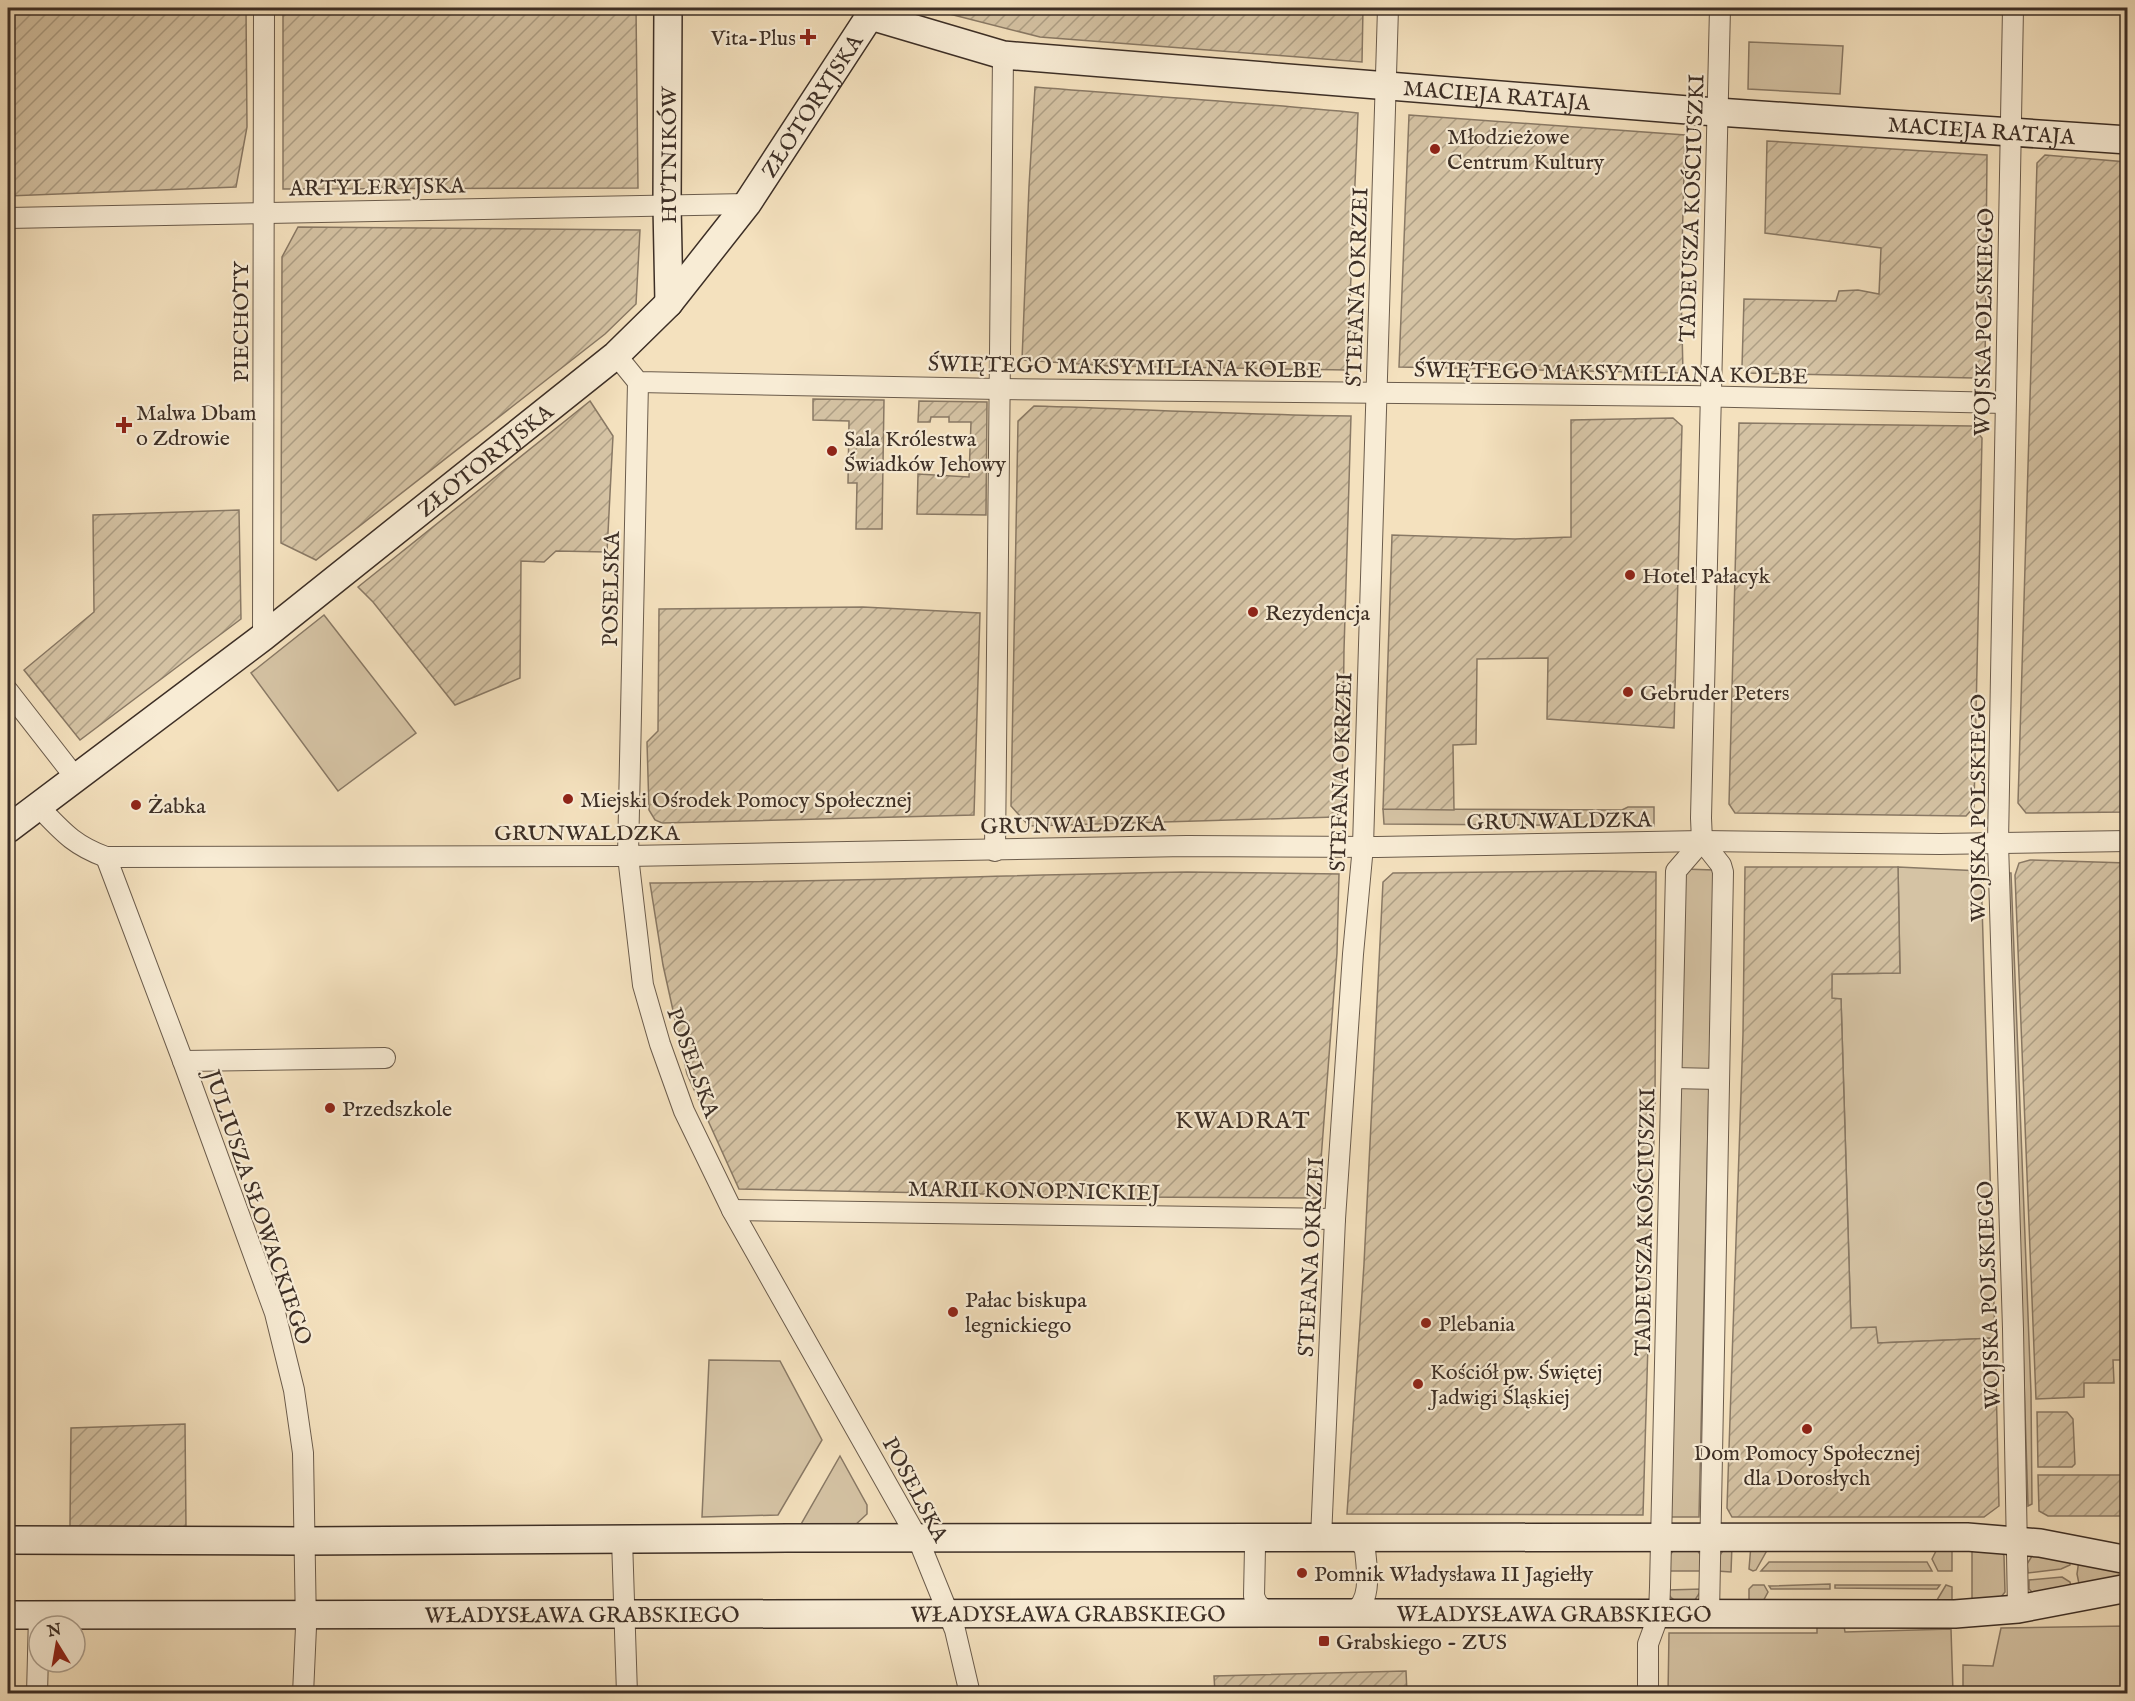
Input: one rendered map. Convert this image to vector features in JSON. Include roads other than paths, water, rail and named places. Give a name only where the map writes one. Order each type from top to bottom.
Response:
[{"type":"street","name":"PIECHOTY","points":[[262,638],[264,8]]},
{"type":"street","name":"HUTNIKÓW","points":[[668,8],[669,303]]},
{"type":"street","name":"STEFANA OKRZEI","points":[[1321,1538],[1335,1219],[1353,954],[1363,846],[1388,8]]},
{"type":"street","name":"TADEUSZA KOŚCIUSZKI","points":[[1648,1694],[1648,1644],[1659,1614],[1676,871],[1702,841],[1720,8]]},
{"type":"street","name":"WOJSKA POLSKIEGO","points":[[2013,8],[1998,843],[2012,1283],[2018,1609]]},
{"type":"street","name":"MACIEJA RATAJA","points":[[873,12],[1003,55],[1718,112],[2127,140]]},
{"type":"street","name":"ZŁOTORYJSKA","points":[[8,829],[262,638],[616,355],[669,303],[747,204],[873,12]]},
{"type":"street","points":[[995,850],[1003,55]]},
{"type":"street","name":"ARTYLERYJSKA","points":[[8,218],[747,204]]},
{"type":"street","points":[[616,355],[638,382]]},
{"type":"street","name":"ŚWIĘTEGO MAKSYMILIANA KOLBE","points":[[638,382],[2005,403]]},
{"type":"street","name":"POSELSKA","points":[[638,382],[628,856],[643,985],[660,1044],[684,1111],[732,1210],[918,1539],[955,1630],[970,1694]]},
{"type":"street","points":[[8,691],[75,777]]},
{"type":"street","name":"GRUNWALDZKA","points":[[38,806],[68,838],[87,850],[106,857],[628,856],[1187,846],[1702,841],[1998,843],[2127,841]]},
{"type":"street","points":[[1702,841],[1721,865],[1723,872],[1709,1614]]},
{"type":"street","name":"JULIUSZA SŁOWACKIEGO","points":[[106,857],[275,1313],[294,1390],[303,1453],[306,1614],[303,1694]]},
{"type":"street","points":[[183,1061],[385,1058]]},
{"type":"street","points":[[1672,1078],[1719,1078]]},
{"type":"street","name":"MARII KONOPNICKIEJ","points":[[732,1210],[1335,1219]]},
{"type":"street","points":[[8,1540],[1967,1537],[2017,1540],[2127,1560]]},
{"type":"street","points":[[1266,1538],[1256,1547],[1254,1596],[1257,1603],[1267,1613]]},
{"type":"street","points":[[1350,1612],[1360,1607],[1366,1594],[1365,1550],[1362,1544],[1354,1538]]},
{"type":"street","points":[[622,1539],[627,1694]]},
{"type":"street","name":"WŁADYSŁAWA GRABSKIEGO","points":[[87,1615],[1350,1612],[1966,1614],[2018,1609],[2127,1588]]},
{"type":"street","name":"WŁADYSŁAWA GRABSKIEGO","points":[[8,1615],[27,1615]]},
{"type":"street","points":[[37,1694],[38,1674]]},
{"type":"place","name":"Vita-Plus","points":[[808,37]]},
{"type":"place","name":"Młodzieżowe Centrum Kultury","points":[[1435,149]]},
{"type":"place","name":"Malwa Dbam o Zdrowie","points":[[124,425]]},
{"type":"place","name":"Sala Królestwa Świadków Jehowy","points":[[832,451]]},
{"type":"place","name":"Hotel Pałacyk","points":[[1630,575]]},
{"type":"place","name":"Rezydencja","points":[[1253,612]]},
{"type":"place","name":"Gebruder Peters","points":[[1628,692]]},
{"type":"place","name":"Miejski Ośrodek Pomocy Społecznej","points":[[568,799]]},
{"type":"place","name":"Żabka","points":[[136,805]]},
{"type":"place","name":"Przedszkole","points":[[330,1108]]},
{"type":"place","name":"Pałac biskupa legnickiego","points":[[953,1312]]},
{"type":"place","name":"Plebania","points":[[1426,1323]]},
{"type":"place","name":"Kościół pw. Świętej Jadwigi Śląskiej","points":[[1418,1384]]},
{"type":"place","name":"Dom Pomocy Społecznej dla Dorosłych","points":[[1807,1429]]},
{"type":"place","name":"Pomnik Władysława II Jagiełły","points":[[1302,1573]]},
{"type":"place","name":"Grabskiego - ZUS","points":[[1324,1641]]},
{"type":"district","name":"KWADRAT","points":[[1243,1120]]}]
